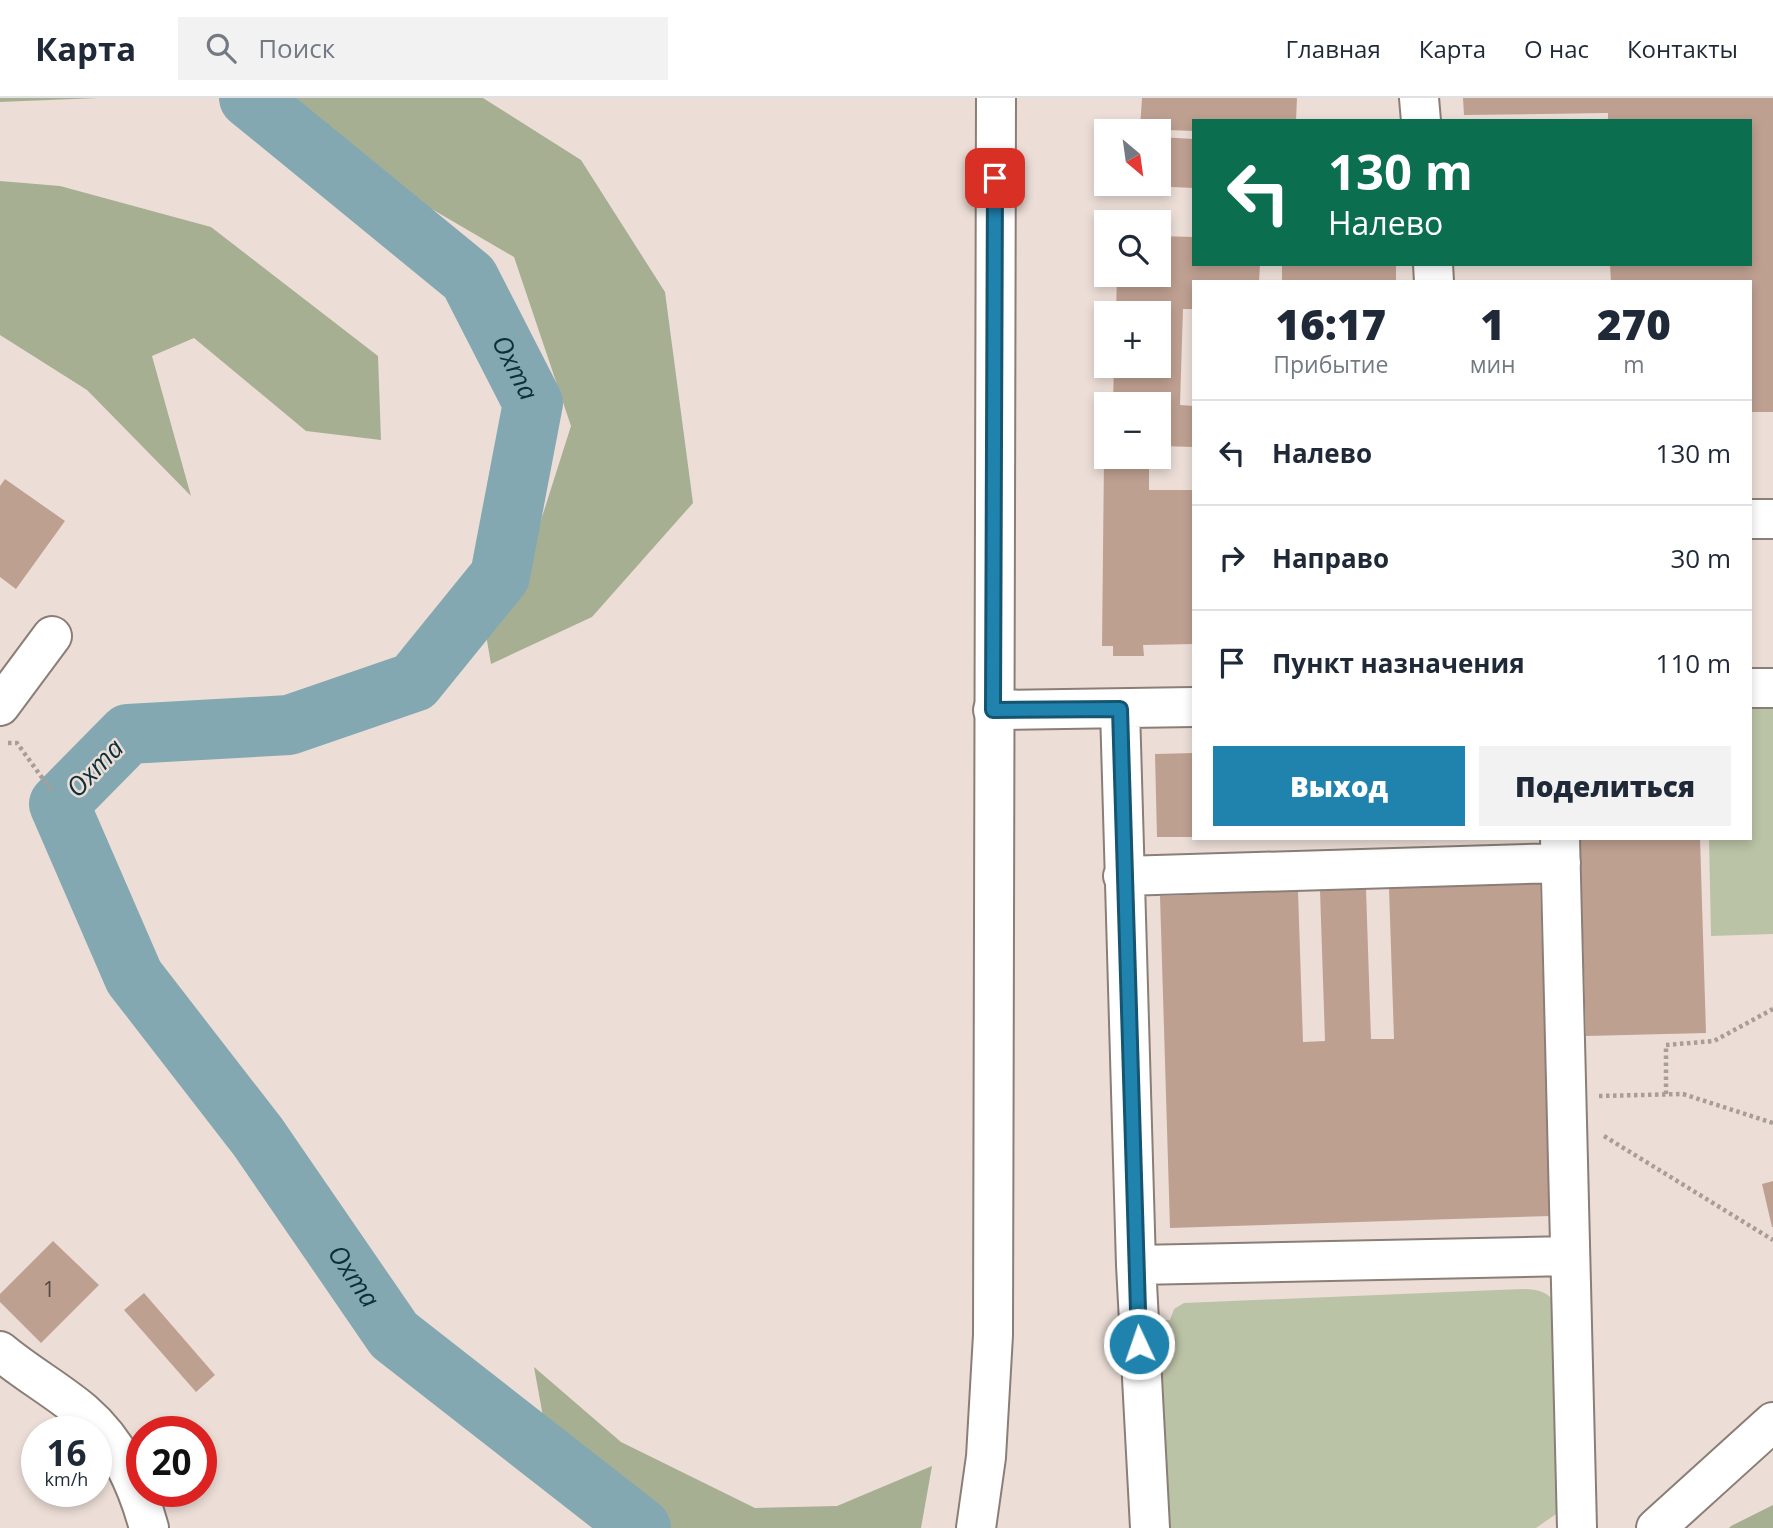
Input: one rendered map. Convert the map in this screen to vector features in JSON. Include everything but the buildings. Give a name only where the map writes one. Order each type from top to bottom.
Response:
[{"type":"main road","points":[[976,1528],[986,1457],[993,1335],[996,98]]},
{"type":"main road","points":[[1419,98],[1421,119]]},
{"type":"main road","points":[[1752,519],[1773,519]]},
{"type":"main road","points":[[0,706],[52,636]]},
{"type":"main road","points":[[1752,688],[1773,688]]},
{"type":"main road","points":[[993,710],[1192,707]]},
{"type":"main road","points":[[1120,709],[1136,1265],[1150,1528]]},
{"type":"main road","points":[[1123,876],[1561,851],[1577,1528]]},
{"type":"main road","points":[[1136,1265],[1570,1255]]},
{"type":"main road","points":[[2,1356],[85,1414],[117,1450],[138,1488],[149,1528]]},
{"type":"main road","points":[[1656,1528],[1773,1422]]},
{"type":"path","points":[[0,743],[17,743],[51,790]]},
{"type":"path","points":[[1667,1094],[1666,1045],[1714,1041],[1773,1009]]},
{"type":"path","points":[[1567,1106],[1683,1094],[1773,1123]]},
{"type":"path","points":[[1567,1106],[1773,1240]]},
{"type":"green space","points":[[0,98],[99,98],[0,102]]},
{"type":"green space","points":[[283,98],[483,98],[581,160],[665,292],[693,503],[592,617],[491,664],[485,629],[520,586],[571,426],[514,257],[365,170]]},
{"type":"green space","points":[[0,181],[60,186],[211,227],[378,356],[381,440],[306,431],[194,338],[152,356],[191,496],[87,390],[0,335]]},
{"type":"green space","points":[[1752,698],[1773,699],[1773,934],[1711,936],[1709,840],[1752,840]]},
{"type":"green space","points":[[1523,1289],[1546,1294],[1558,1307],[1559,1512],[1536,1528],[1166,1528],[1152,1327],[1162,1320],[1170,1320],[1174,1309],[1184,1303]]},
{"type":"green space","points":[[534,1367],[621,1442],[755,1508],[837,1506],[932,1466],[921,1528],[669,1528],[643,1517],[586,1461],[546,1433]]},
{"type":"green space","points":[[1773,1505],[1773,1528],[1729,1528],[1731,1526]]},
{"type":"waterway","name":"Охта","points":[[249,98],[469,278],[533,403],[500,576],[414,682],[289,725],[128,734],[59,804],[134,977],[258,1137],[394,1335],[641,1528]]},
{"type":"route","points":[[995,178],[993,710],[1120,709],[1139,1344]]}]
